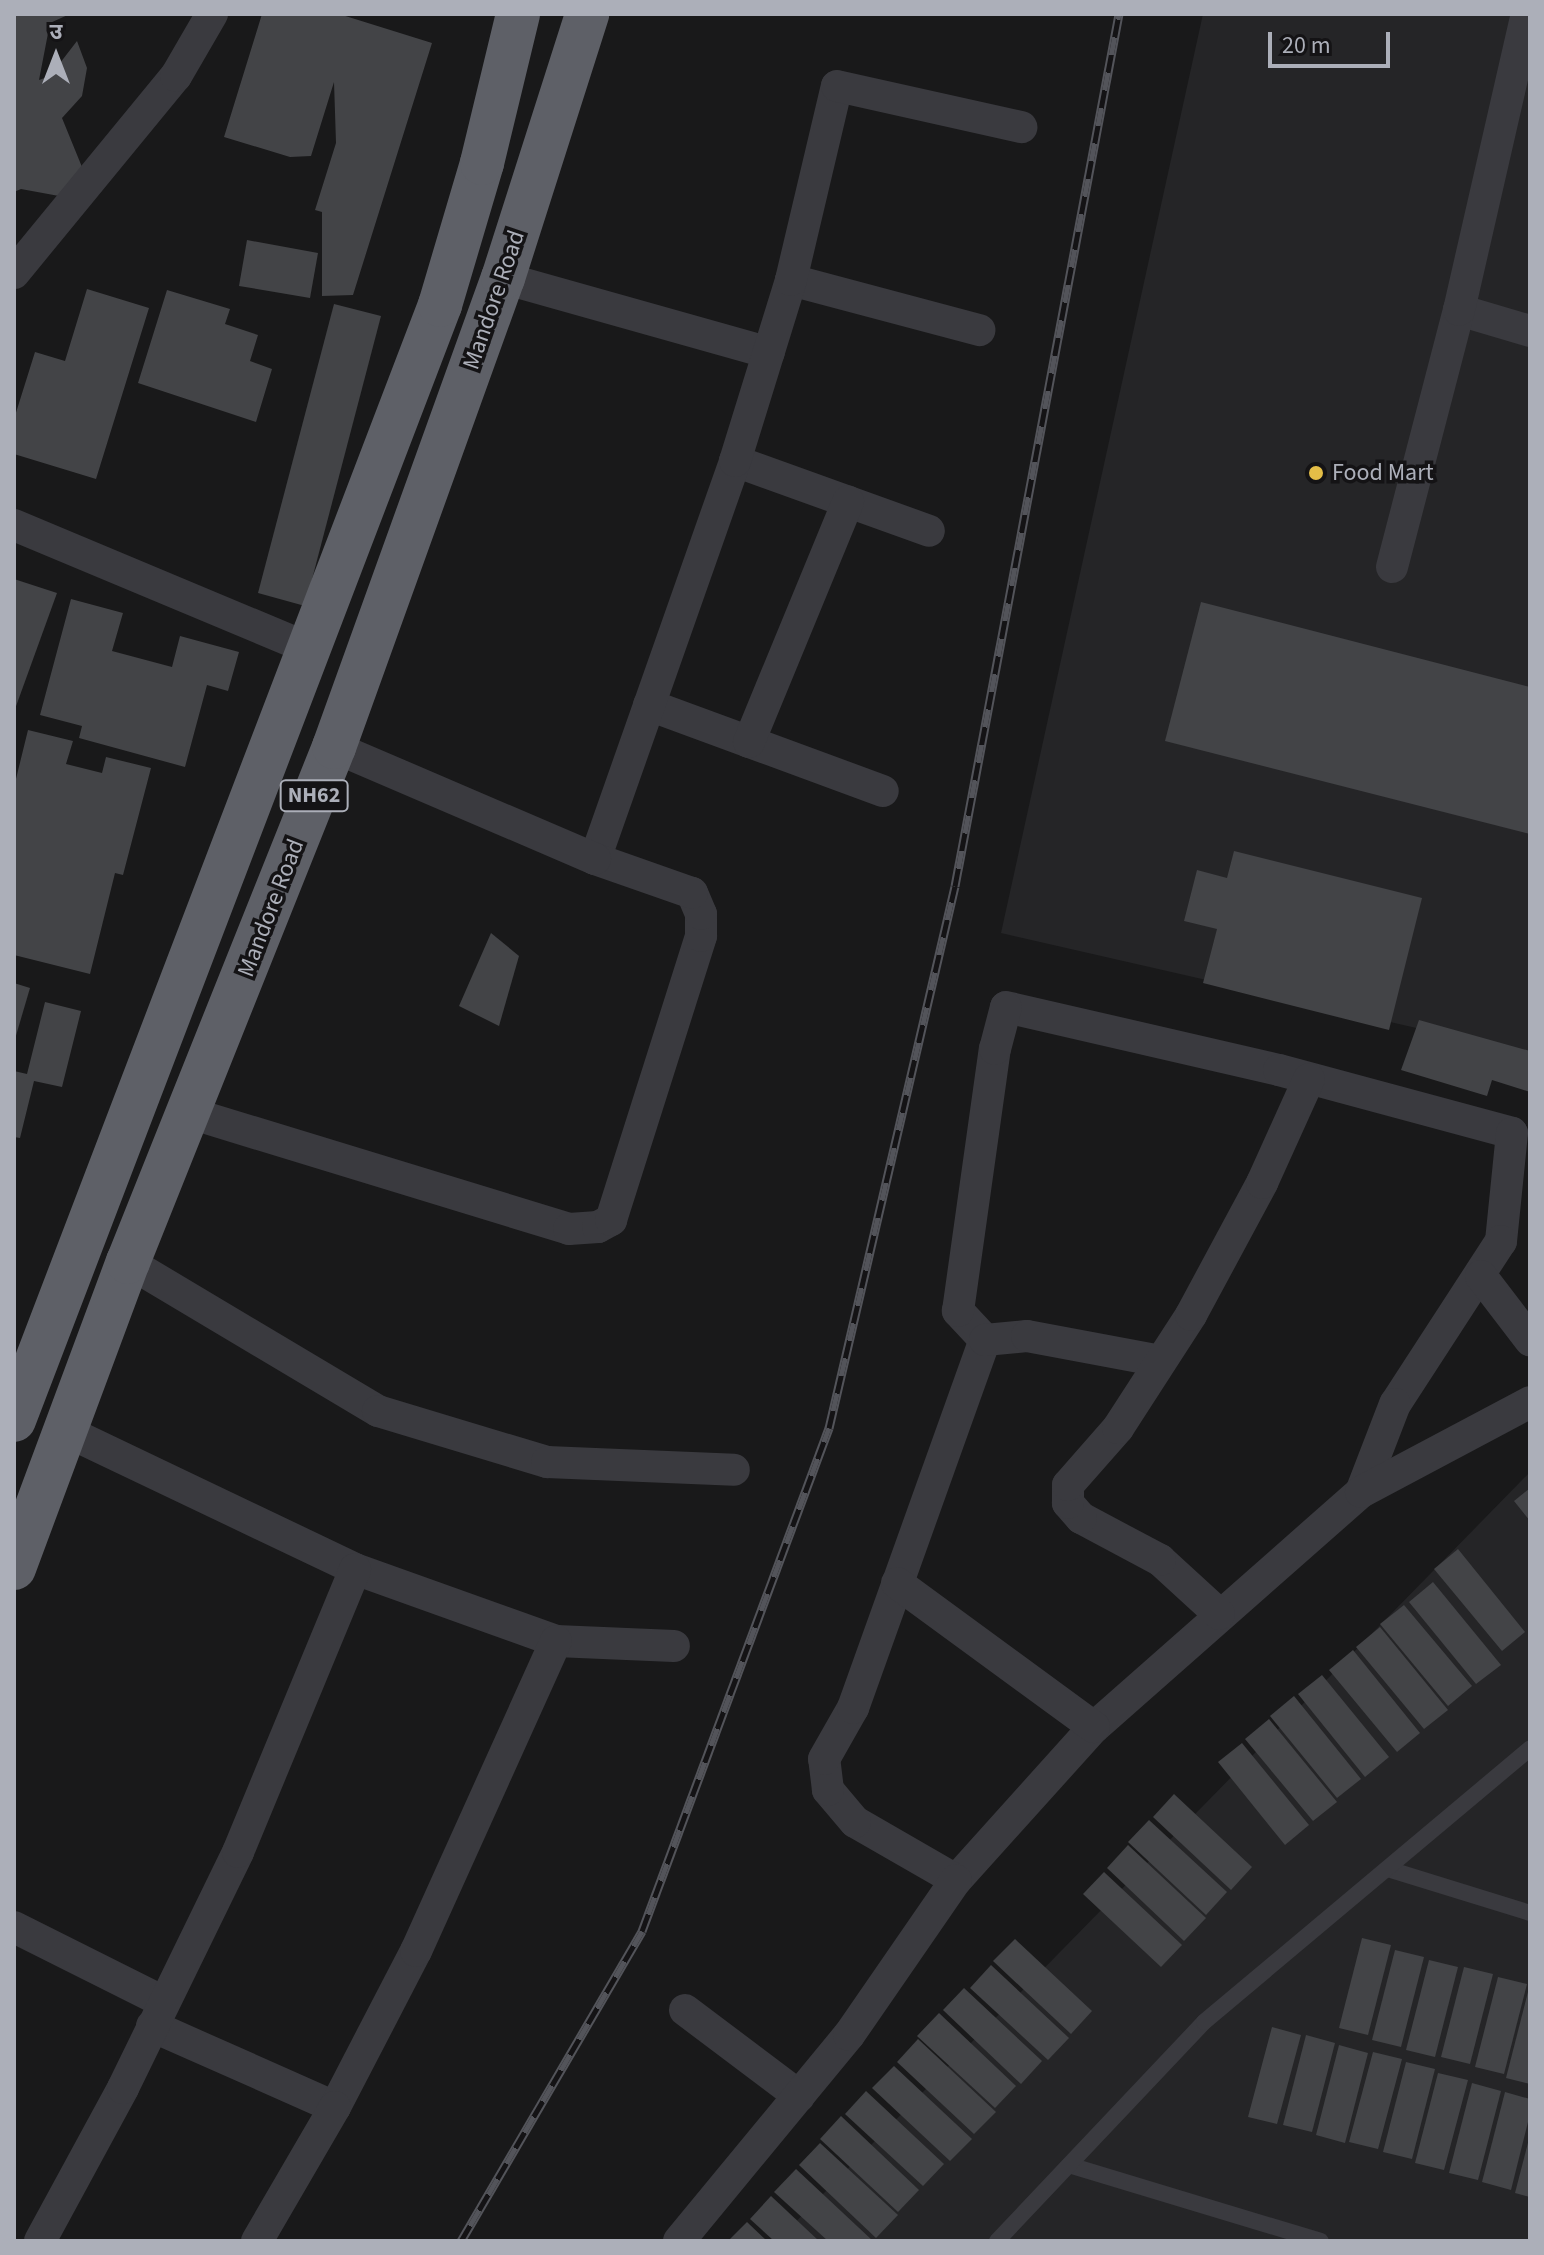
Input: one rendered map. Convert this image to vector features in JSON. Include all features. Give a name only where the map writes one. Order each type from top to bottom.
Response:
[{"type":"highway","name":"Mandore Road","points":[[14,1420],[440,305],[482,163],[518,14]]},
{"type":"highway","name":"Mandore Road","points":[[14,1568],[68,1432],[128,1262],[334,747],[503,278],[587,14]]},
{"type":"street","points":[[14,273],[176,76],[212,14]]},
{"type":"street","points":[[1392,567],[1459,310],[1527,14]]},
{"type":"street","points":[[595,859],[735,461],[769,353],[791,280],[837,86],[1021,127]]},
{"type":"street","points":[[503,278],[769,353]]},
{"type":"street","points":[[791,280],[979,330]]},
{"type":"street","points":[[1459,310],[1530,331]]},
{"type":"street","points":[[735,461],[929,531]]},
{"type":"street","points":[[749,742],[848,502]]},
{"type":"street","points":[[14,525],[311,649]]},
{"type":"street","points":[[649,705],[883,791]]},
{"type":"street","points":[[190,1113],[569,1229],[598,1227],[611,1220],[701,936],[701,914],[692,893],[595,859],[334,747]]},
{"type":"street","points":[[985,1340],[958,1311],[993,1063],[1006,1007],[1309,1079],[1512,1133],[1501,1241],[1395,1404],[1361,1492]]},
{"type":"street","points":[[1219,1614],[1160,1560],[1081,1518],[1068,1503],[1068,1485],[1118,1428],[1191,1315],[1262,1183],[1309,1079]]},
{"type":"street","points":[[128,1262],[378,1411],[547,1462],[734,1470]]},
{"type":"street","points":[[1481,1276],[1530,1340]]},
{"type":"street","points":[[985,1340],[1027,1336],[1161,1361]]},
{"type":"street","points":[[956,1880],[855,1822],[828,1790],[824,1759],[853,1708],[985,1340]]},
{"type":"street","points":[[679,2241],[849,2035],[956,1880],[1094,1727],[1361,1492],[1530,1402]]},
{"type":"street","points":[[68,1432],[355,1569],[556,1641],[674,1646]]},
{"type":"street","points":[[40,2241],[238,1852],[355,1569]]},
{"type":"street","points":[[897,1583],[1094,1727]]},
{"type":"street","points":[[257,2241],[335,2107],[416,1951],[556,1641]]},
{"type":"street","points":[[14,1927],[158,2014],[335,2107]]},
{"type":"street","points":[[685,2010],[799,2096]]},
{"type":"lane","points":[[997,2241],[1204,2022],[1530,1748]]},
{"type":"lane","points":[[1388,1869],[1530,1913]]},
{"type":"lane","points":[[1069,2165],[1321,2241]]},
{"type":"shaded area","name":"Food Mart","points":[[1203,14],[1530,14],[1530,1054],[1001,933]]},
{"type":"shaded area","points":[[1530,1472],[1530,2241],[777,2241]]},
{"type":"building","points":[[14,14],[70,14],[50,23],[39,80],[50,76],[77,41],[87,68],[82,96],[62,118],[82,167],[59,196],[21,189],[14,192]]},
{"type":"building","points":[[262,14],[339,14],[432,43],[353,295],[322,296],[322,212],[315,210],[336,143],[334,82],[311,156],[290,157],[224,137]]},
{"type":"building","points":[[247,240],[318,253],[310,298],[239,286]]},
{"type":"building","points":[[87,289],[149,308],[96,479],[14,454],[14,419],[35,352],[65,361]]},
{"type":"building","points":[[167,290],[230,309],[225,324],[258,335],[250,361],[272,369],[256,422],[138,383]]},
{"type":"building","points":[[334,304],[381,316],[305,606],[258,593]]},
{"type":"building","points":[[14,579],[57,593],[15,709],[14,709]]},
{"type":"building","points":[[71,599],[123,613],[112,651],[172,667],[180,636],[239,652],[228,691],[207,685],[185,767],[79,738],[82,726],[40,715]]},
{"type":"building","points":[[1201,602],[1530,687],[1530,834],[1165,741]]},
{"type":"building","points":[[28,730],[73,741],[66,764],[102,773],[106,757],[151,768],[123,875],[115,873],[90,974],[14,955],[14,787]]},
{"type":"building","points":[[1234,851],[1422,898],[1389,1030],[1203,983],[1217,929],[1184,921],[1197,870],[1227,878]]},
{"type":"building","points":[[491,933],[519,956],[499,1026],[459,1006]]},
{"type":"building","points":[[14,983],[30,988],[15,1039],[14,1039]]},
{"type":"building","points":[[45,1002],[81,1011],[62,1087],[34,1081],[20,1138],[14,1137],[14,1071],[27,1074]]},
{"type":"building","points":[[1419,1020],[1530,1051],[1530,1092],[1492,1080],[1487,1096],[1401,1070]]},
{"type":"building","points":[[1530,1488],[1530,1521],[1514,1501]]},
{"type":"building","points":[[1458,1549],[1525,1632],[1502,1651],[1434,1569]]},
{"type":"building","points":[[1433,1582],[1501,1665],[1476,1684],[1409,1602]]},
{"type":"building","points":[[1404,1605],[1472,1686],[1448,1706],[1380,1624]]},
{"type":"building","points":[[1380,1627],[1448,1710],[1424,1729],[1356,1647]]},
{"type":"building","points":[[1353,1650],[1420,1733],[1397,1752],[1329,1670]]},
{"type":"building","points":[[1322,1675],[1389,1757],[1365,1777],[1298,1694]]},
{"type":"building","points":[[1294,1696],[1361,1779],[1337,1798],[1270,1716]]},
{"type":"building","points":[[1269,1719],[1337,1802],[1313,1821],[1245,1739]]},
{"type":"building","points":[[1242,1743],[1309,1825],[1285,1845],[1218,1762]]},
{"type":"building","points":[[1174,1794],[1252,1867],[1231,1890],[1153,1817]]},
{"type":"building","points":[[1149,1820],[1227,1892],[1206,1915],[1128,1842]]},
{"type":"building","points":[[1128,1845],[1206,1918],[1184,1941],[1107,1868]]},
{"type":"building","points":[[1104,1872],[1182,1945],[1161,1967],[1083,1894]]},
{"type":"building","points":[[1362,1938],[1391,1945],[1368,2035],[1339,2028]]},
{"type":"building","points":[[1015,1939],[1092,2011],[1071,2034],[993,1961]]},
{"type":"building","points":[[1395,1950],[1424,1957],[1401,2047],[1372,2040]]},
{"type":"building","points":[[1429,1960],[1458,1967],[1435,2057],[1406,2050]]},
{"type":"building","points":[[991,1965],[1069,2038],[1048,2060],[970,1988]]},
{"type":"building","points":[[1464,1967],[1493,1974],[1470,2064],[1441,2057]]},
{"type":"building","points":[[1498,1977],[1527,1984],[1504,2074],[1475,2067]]},
{"type":"building","points":[[964,1988],[1042,2061],[1021,2084],[943,2010]]},
{"type":"building","points":[[1530,1988],[1530,2084],[1506,2078]]},
{"type":"building","points":[[939,2013],[1016,2086],[995,2108],[917,2036]]},
{"type":"building","points":[[1272,2027],[1301,2035],[1277,2124],[1248,2117]]},
{"type":"building","points":[[1306,2035],[1335,2043],[1312,2132],[1283,2125]]},
{"type":"building","points":[[918,2039],[996,2112],[974,2134],[897,2062]]},
{"type":"building","points":[[1339,2045],[1368,2053],[1345,2143],[1316,2135]]},
{"type":"building","points":[[1373,2052],[1402,2059],[1378,2149],[1349,2142]]},
{"type":"building","points":[[1406,2062],[1435,2069],[1412,2159],[1383,2152]]},
{"type":"building","points":[[894,2066],[972,2139],[950,2161],[872,2088]]},
{"type":"building","points":[[1438,2073],[1468,2080],[1444,2170],[1415,2163]]},
{"type":"building","points":[[1472,2083],[1501,2091],[1478,2180],[1449,2173]]},
{"type":"building","points":[[866,2091],[944,2164],[923,2186],[845,2114]]},
{"type":"building","points":[[1505,2092],[1530,2099],[1530,2114],[1511,2190],[1482,2182]]},
{"type":"building","points":[[841,2116],[919,2190],[898,2212],[820,2139]]},
{"type":"building","points":[[1530,2139],[1530,2197],[1515,2193]]},
{"type":"building","points":[[820,2143],[898,2215],[876,2238],[799,2165]]},
{"type":"building","points":[[796,2169],[873,2241],[828,2241],[774,2192]]},
{"type":"building","points":[[771,2196],[819,2241],[774,2241],[750,2219]]},
{"type":"building","points":[[747,2222],[767,2241],[728,2241]]},
{"type":"railway","points":[[461,2241],[642,1931],[829,1428],[955,886],[1119,14]]},
{"type":"place","name":"Food Mart","points":[[1316,473]]}]
